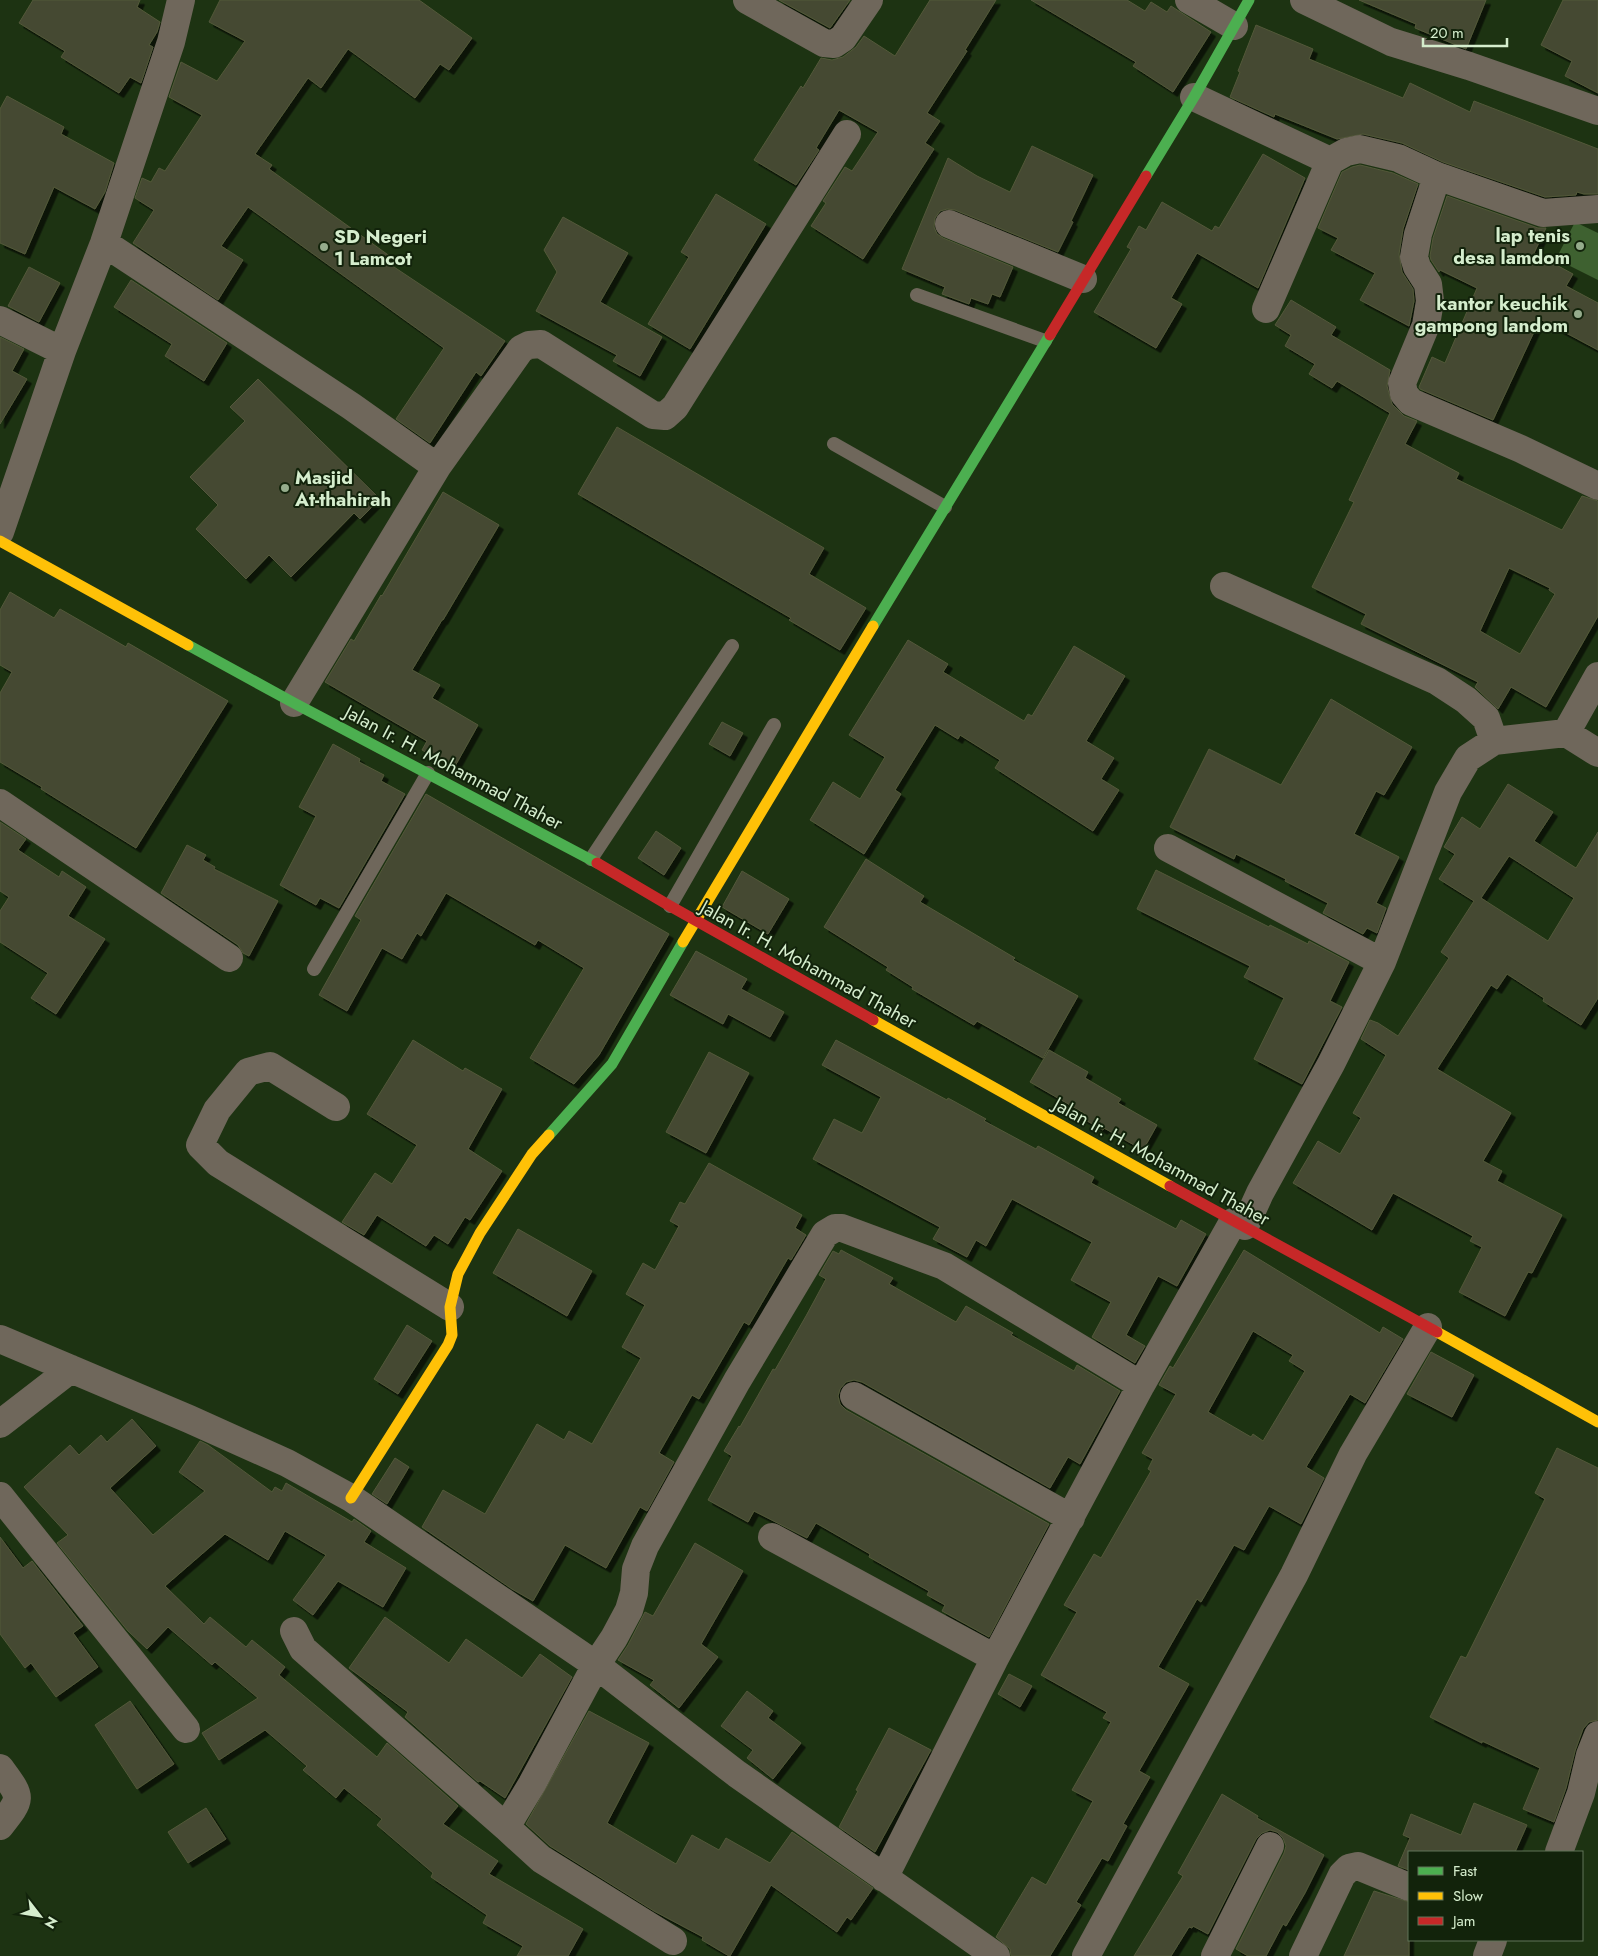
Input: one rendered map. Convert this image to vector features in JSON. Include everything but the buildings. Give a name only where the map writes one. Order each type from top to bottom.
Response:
[{"type":"main road","points":[[351,1498],[448,1345],[452,1330],[450,1307],[458,1274],[480,1233],[532,1154],[612,1064],[726,868],[1194,98],[1249,0]]},
{"type":"main road","name":"Jalan Ir. H. Mohammad Thaher","points":[[0,541],[294,703],[591,859],[670,906],[1598,1422]]},
{"type":"street","points":[[0,532],[62,351],[104,243],[171,42],[181,0]]},
{"type":"street","points":[[747,0],[824,43],[834,44],[843,38],[869,0]]},
{"type":"street","points":[[1189,0],[1234,26]]},
{"type":"street","points":[[1304,0],[1391,42],[1469,66],[1598,111]]},
{"type":"street","points":[[1194,98],[1330,161]]},
{"type":"street","points":[[294,703],[437,467],[521,349],[529,345],[541,344],[652,415],[665,416],[675,407],[686,390],[847,134]]},
{"type":"street","points":[[1266,308],[1330,161],[1346,152],[1360,149],[1398,158],[1437,176],[1543,214],[1598,209]]},
{"type":"street","points":[[1437,176],[1418,234],[1414,257],[1428,284],[1430,301],[1426,325],[1402,383],[1404,394],[1411,402],[1521,449],[1598,486]]},
{"type":"street","points":[[949,224],[1083,279]]},
{"type":"street","points":[[104,243],[351,406],[437,467]]},
{"type":"street","points":[[0,320],[62,351]]},
{"type":"street","points":[[1224,586],[1437,681],[1466,700],[1486,718],[1494,741]]},
{"type":"street","points":[[1566,733],[1598,676]]},
{"type":"street","points":[[884,1878],[995,1658],[1141,1385],[1239,1224],[1260,1193],[1332,1064],[1382,962],[1448,792],[1468,758],[1494,741],[1566,733],[1598,753]]},
{"type":"street","points":[[0,803],[229,958]]},
{"type":"street","points":[[1168,848],[1382,962]]},
{"type":"street","points":[[336,1107],[270,1066],[248,1072],[217,1110],[200,1145],[218,1163],[450,1307]]},
{"type":"street","points":[[506,1827],[532,1784],[628,1610],[634,1593],[636,1569],[646,1546],[737,1381],[825,1234],[835,1228],[842,1228],[944,1266],[1141,1385]]},
{"type":"street","points":[[1086,1956],[1294,1575],[1353,1454],[1428,1327]]},
{"type":"street","points":[[0,1339],[287,1463],[351,1498],[596,1665],[737,1774],[996,1956]]},
{"type":"street","points":[[0,1424],[71,1369]]},
{"type":"street","points":[[854,1396],[1070,1518]]},
{"type":"street","points":[[0,1496],[186,1729]]},
{"type":"street","points":[[772,1537],[995,1658]]},
{"type":"street","points":[[294,1631],[303,1649],[541,1859],[673,1941]]},
{"type":"street","points":[[1559,1851],[1581,1793],[1590,1755],[1598,1735]]},
{"type":"street","points":[[0,1768],[14,1787],[18,1796],[17,1805],[0,1826]]},
{"type":"street","points":[[1215,1956],[1270,1846]]},
{"type":"street","points":[[1303,1956],[1342,1875],[1349,1868],[1358,1866],[1408,1887]]},
{"type":"street","points":[[1487,1956],[1493,1941]]},
{"type":"lane","points":[[918,295],[1045,341]]},
{"type":"lane","points":[[834,444],[945,507]]},
{"type":"lane","points":[[591,859],[732,646]]},
{"type":"lane","points":[[670,906],[774,726]]},
{"type":"lane","points":[[314,969],[428,773]]},
{"type":"green space","name":"lap tenis desa lamdom","points":[[1575,222],[1598,233],[1598,280],[1556,259]]},
{"type":"traffic: fast","points":[[1146,176],[1194,97],[1249,0]]},
{"type":"traffic: fast","points":[[873,626],[1050,335]]},
{"type":"traffic: fast","points":[[188,645],[597,863]]},
{"type":"traffic: fast","points":[[549,1135],[612,1064],[683,942]]},
{"type":"traffic: slow","points":[[0,541],[188,645]]},
{"type":"traffic: slow","points":[[683,942],[873,626]]},
{"type":"traffic: slow","points":[[873,1020],[1170,1186]]},
{"type":"traffic: slow","points":[[351,1498],[448,1345],[452,1335],[450,1307],[458,1274],[480,1233],[532,1154],[549,1135]]},
{"type":"traffic: slow","points":[[1437,1332],[1598,1422]]},
{"type":"traffic: jam","points":[[1050,335],[1146,176]]},
{"type":"traffic: jam","points":[[597,863],[873,1020]]},
{"type":"traffic: jam","points":[[1170,1186],[1437,1332]]},
{"type":"place","name":"lap tenis desa lamdom","points":[[1580,246]]},
{"type":"place","name":"SD Negeri 1 Lamcot","points":[[324,247]]},
{"type":"place","name":"kantor keuchik gampong landom","points":[[1578,314]]},
{"type":"place","name":"Masjid At-thahirah","points":[[285,488]]}]
